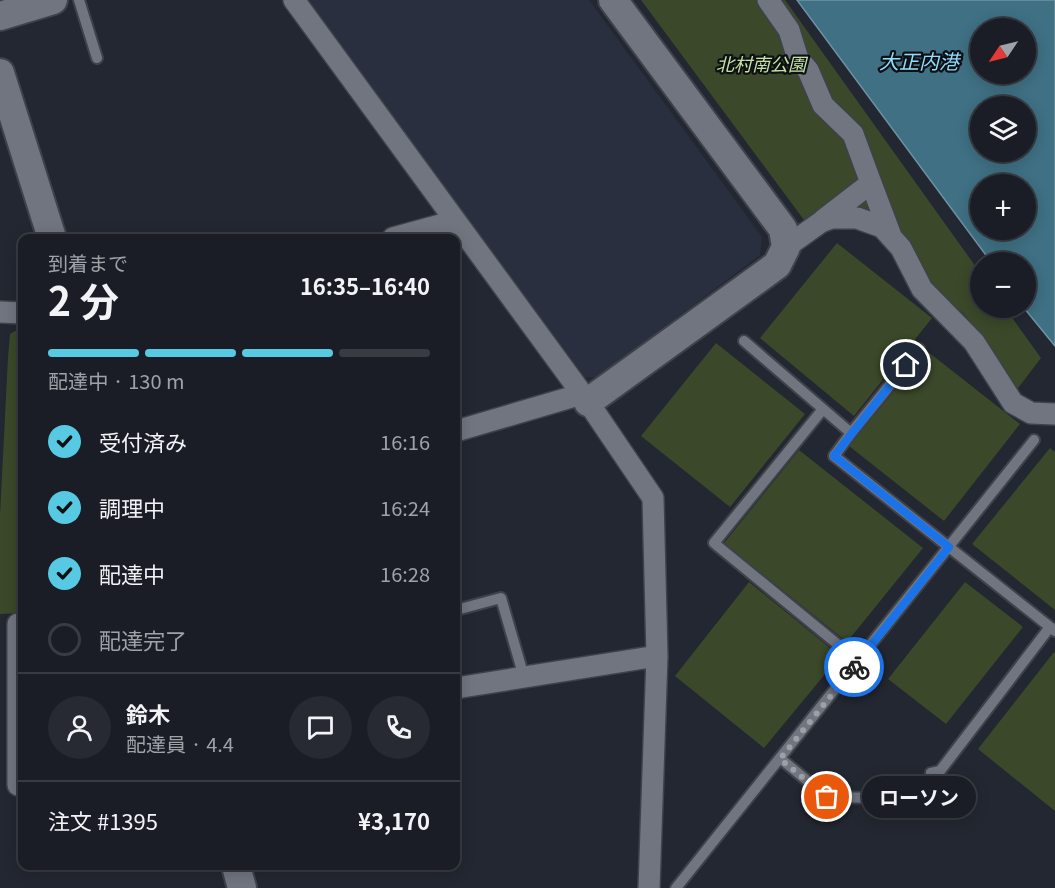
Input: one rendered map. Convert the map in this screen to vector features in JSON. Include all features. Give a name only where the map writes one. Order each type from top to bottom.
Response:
[{"type":"street","points":[[0,16],[53,0]]},
{"type":"street","points":[[294,0],[585,398],[653,498],[657,656],[649,888]]},
{"type":"street","points":[[614,0],[783,229],[786,248]]},
{"type":"street","points":[[768,0],[789,30],[798,59],[808,70],[823,105],[853,134],[892,236],[922,289],[974,342],[1013,403],[1031,413],[1055,414]]},
{"type":"street","points":[[0,73],[51,234]]},
{"type":"street","points":[[460,430],[585,398],[777,265],[786,248],[871,183]]},
{"type":"street","points":[[820,222],[832,218],[857,218],[874,222],[892,236]]},
{"type":"street","points":[[408,234],[455,221]]},
{"type":"street","points":[[0,312],[18,313]]},
{"type":"street","points":[[14,623],[14,785]]},
{"type":"street","points":[[460,687],[657,656]]},
{"type":"street","points":[[237,870],[242,888]]},
{"type":"lane","points":[[79,0],[97,58]]},
{"type":"lane","points":[[744,341],[851,433]]},
{"type":"lane","points":[[780,759],[827,797],[932,799],[931,773],[940,771],[1053,629],[834,456],[919,349]]},
{"type":"lane","points":[[824,409],[714,543],[858,661]]},
{"type":"lane","points":[[676,888],[1034,440]]},
{"type":"lane","points":[[460,609],[501,598],[524,677]]},
{"type":"shaded area","points":[[305,0],[589,0],[762,237],[760,255],[598,377],[583,377]]},
{"type":"green space","name":"北村南公園","points":[[641,0],[785,0],[970,259],[970,318],[1012,318],[1041,358],[1015,392],[990,347],[963,313],[932,287],[904,236],[817,213],[804,220]]},
{"type":"green space","points":[[837,243],[932,318],[854,416],[760,338]]},
{"type":"green space","points":[[18,329],[18,613],[0,614],[0,515],[10,334]]},
{"type":"green space","points":[[716,343],[805,414],[730,507],[641,436]]},
{"type":"green space","points":[[927,351],[1020,424],[944,521],[849,446]]},
{"type":"green space","points":[[1050,448],[1055,452],[1055,610],[972,544]]},
{"type":"green space","points":[[799,450],[923,548],[847,642],[724,543]]},
{"type":"green space","points":[[749,582],[840,656],[764,748],[675,676]]},
{"type":"green space","points":[[965,582],[1023,627],[946,724],[888,679]]},
{"type":"green space","points":[[1055,653],[1055,811],[978,749]]},
{"type":"water","name":"大正内港","points":[[797,0],[1055,0],[1055,346],[1032,318],[1036,318],[1036,252],[984,252],[975,240],[1036,240],[1036,174],[970,174],[970,234]]},
{"type":"way so far","points":[[827,797],[780,759],[854,667]]},
{"type":"place","name":"ローソン","points":[[827,797]]},
{"type":"route","points":[[854,667],[949,547],[834,456],[906,365]]}]
